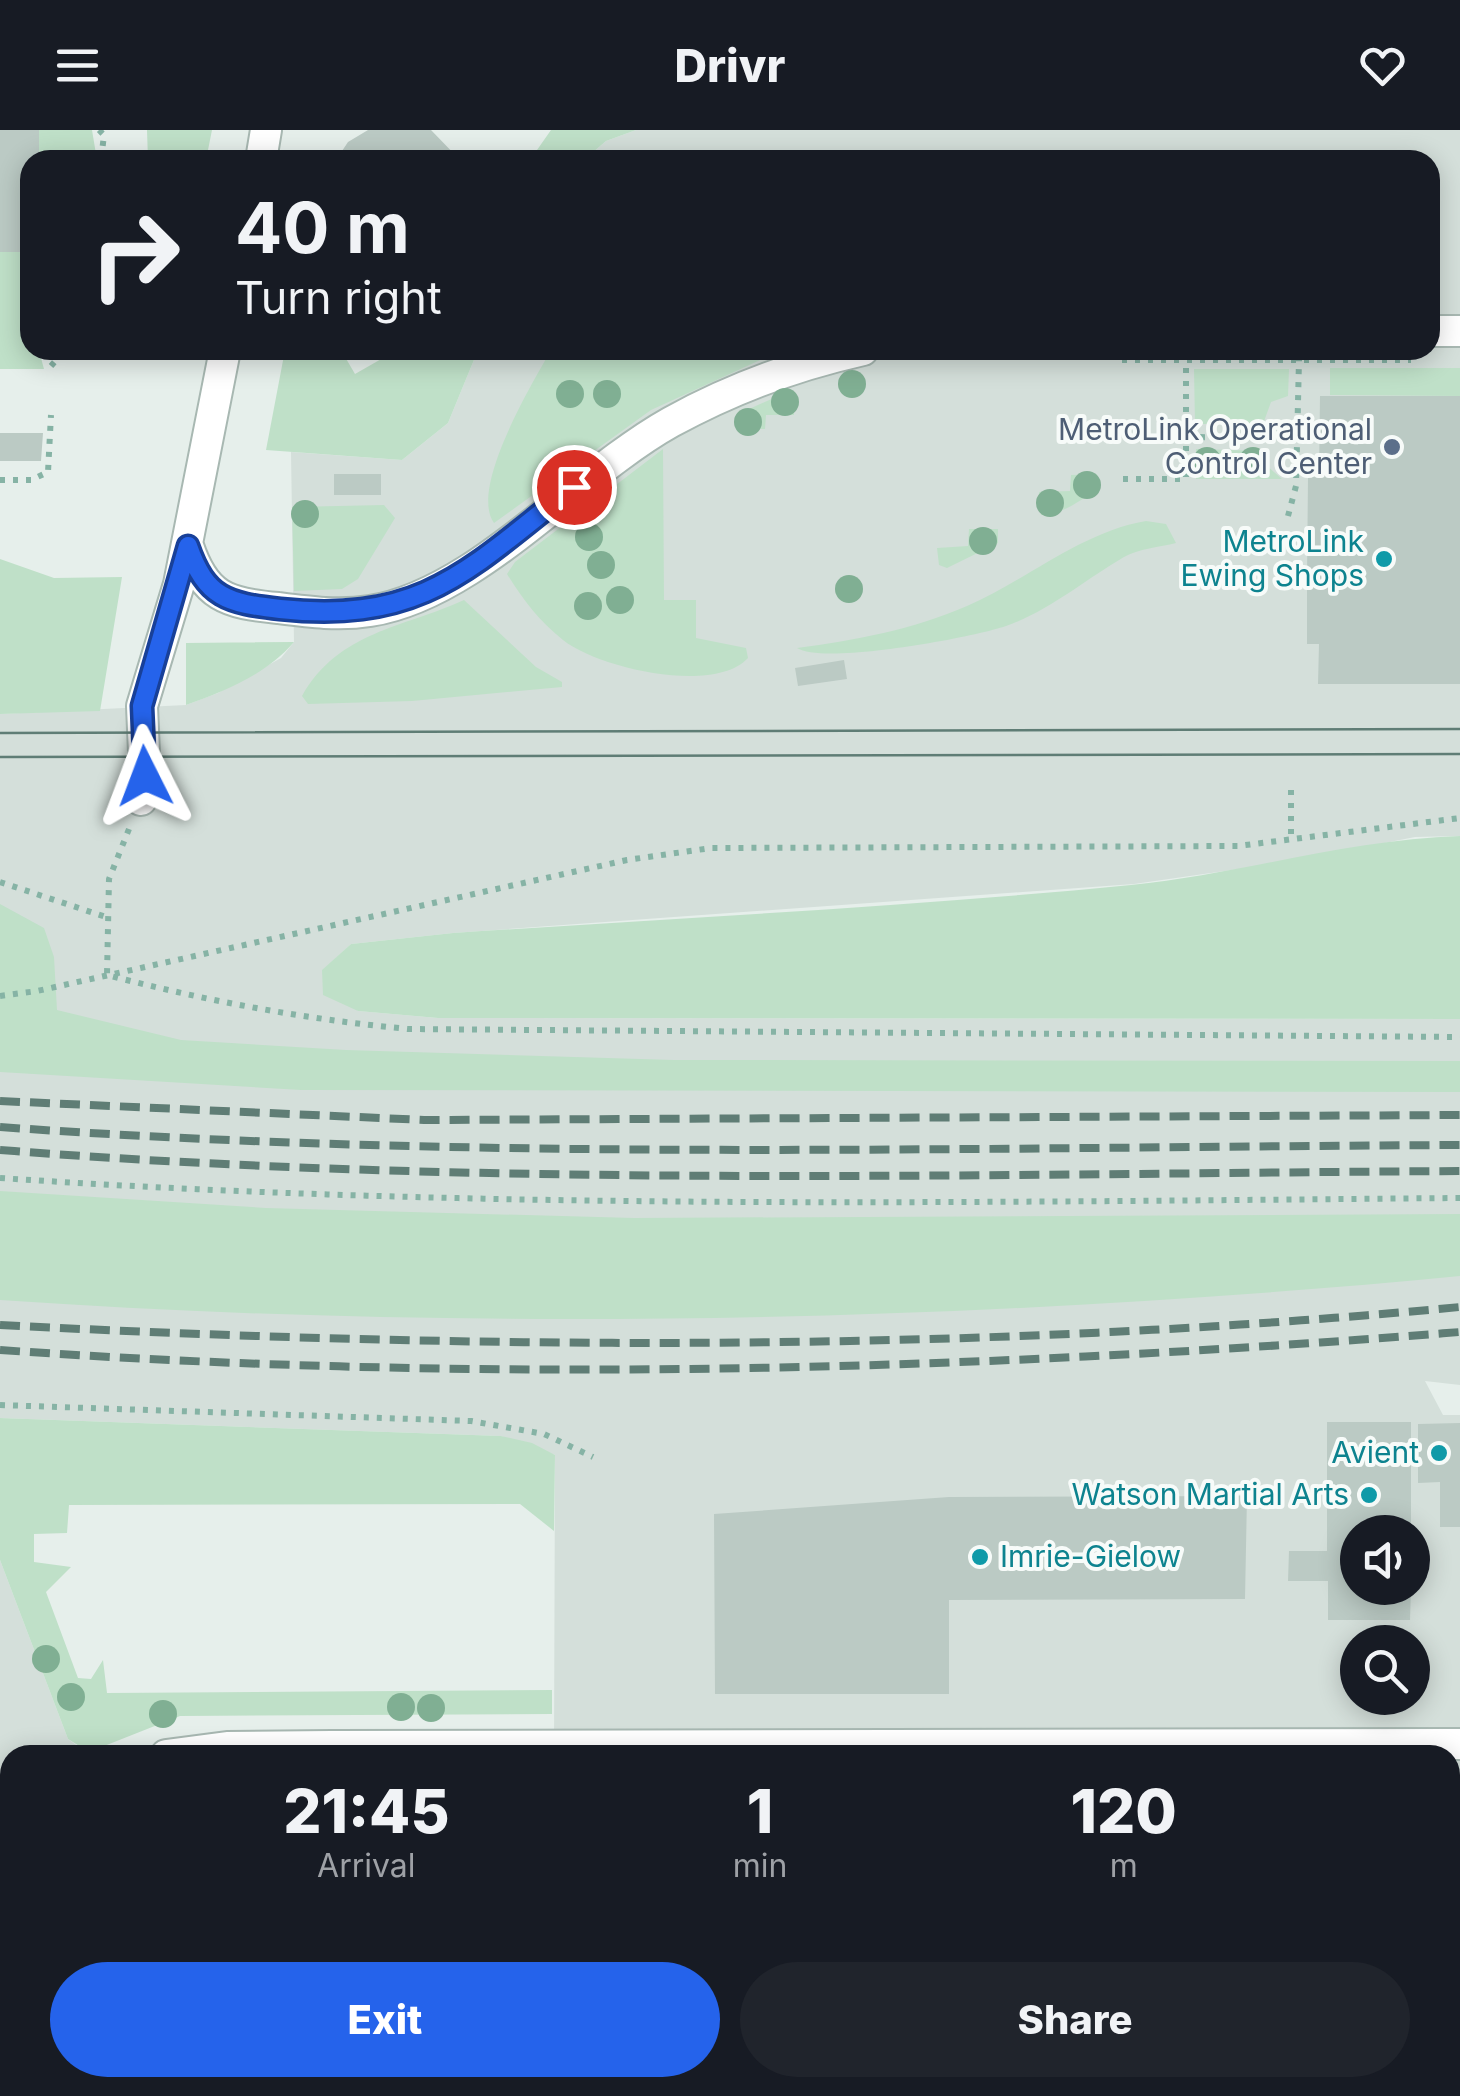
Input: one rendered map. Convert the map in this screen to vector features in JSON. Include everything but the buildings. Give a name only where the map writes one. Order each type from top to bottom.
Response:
[{"type":"street","points":[[142,800],[142,706],[188,546],[223,360]]},
{"type":"street","points":[[188,546],[198,574],[211,592],[238,602],[331,614],[391,606],[413,599],[481,561],[574,487],[672,422],[763,380],[830,360]]},
{"type":"street","points":[[1399,1745],[1460,1744]]},
{"type":"path","points":[[50,366],[56,360]]},
{"type":"path","points":[[1122,360],[1299,360],[1296,486],[1288,516]]},
{"type":"path","points":[[1123,479],[1186,478],[1186,360]]},
{"type":"path","points":[[0,480],[30,480],[48,472],[51,415]]},
{"type":"path","points":[[1186,437],[1320,438]]},
{"type":"path","points":[[1291,790],[1292,840]]},
{"type":"path","points":[[107,975],[108,879],[142,800]]},
{"type":"path","points":[[0,996],[627,860],[711,848],[1238,846],[1359,827],[1460,818]]},
{"type":"path","points":[[0,882],[106,917]]},
{"type":"path","points":[[107,975],[224,1006],[311,1020],[408,1028],[1460,1037]]},
{"type":"path","points":[[0,1178],[354,1198],[637,1202],[1460,1198]]},
{"type":"path","points":[[0,1405],[472,1420],[544,1434],[593,1457]]},
{"type":"shaded area","points":[[636,130],[1460,130],[1460,836],[1415,837],[1288,862],[1134,884],[453,933],[351,944],[322,971],[358,1011],[438,1018],[1460,1019],[1460,1385],[1425,1381],[1443,1415],[1460,1415],[1460,1745],[554,1745],[555,1455],[501,1436],[0,1418],[0,714],[186,705],[218,693],[281,658],[294,642],[291,452],[402,460],[448,423],[474,360],[1440,360],[1440,150],[596,150],[606,141]]},
{"type":"shaded area","points":[[0,1560],[68,1739],[76,1745],[0,1745]]},
{"type":"green space","points":[[39,130],[92,130],[95,150],[39,150]]},
{"type":"green space","points":[[147,130],[212,130],[208,150],[148,150]]},
{"type":"green space","points":[[551,130],[636,130],[606,141],[596,150],[537,150]]},
{"type":"green space","points":[[0,252],[20,252],[20,360],[42,360],[44,369],[0,369]]},
{"type":"green space","points":[[283,360],[347,360],[355,374],[380,360],[474,360],[448,423],[402,460],[266,450]]},
{"type":"green space","points":[[546,360],[760,360],[651,410],[494,523],[488,507],[490,486],[518,410]]},
{"type":"green space","points":[[1330,368],[1460,368],[1460,396],[1330,395]]},
{"type":"green space","points":[[1194,369],[1289,369],[1288,396],[1271,402],[1263,424],[1195,424]]},
{"type":"green space","points":[[787,392],[793,397],[794,415],[766,415],[765,429],[737,429],[738,414]]},
{"type":"green space","points":[[663,449],[664,600],[696,600],[696,638],[746,648],[748,658],[732,669],[710,675],[684,676],[628,668],[580,650],[539,618],[507,574],[515,562]]},
{"type":"green space","points":[[1196,449],[1262,451],[1265,464],[1282,479],[1196,479]]},
{"type":"green space","points":[[1097,474],[1098,488],[1079,502],[1041,515],[1039,492],[1070,491],[1071,475]]},
{"type":"green space","points":[[384,505],[395,518],[358,579],[342,589],[294,591],[292,507]]},
{"type":"green space","points":[[1146,521],[1166,524],[1176,543],[1130,554],[1052,603],[1006,626],[932,643],[866,652],[812,652],[797,648],[926,622],[989,595],[1099,535]]},
{"type":"green space","points":[[969,529],[998,529],[998,543],[947,568],[939,565],[937,548],[968,546]]},
{"type":"green space","points":[[0,559],[54,578],[122,577],[100,711],[0,714]]},
{"type":"green space","points":[[464,600],[536,667],[562,682],[562,687],[412,701],[308,704],[302,696],[317,674],[353,644]]},
{"type":"green space","points":[[294,642],[258,672],[186,705],[186,643]]},
{"type":"green space","points":[[1460,836],[1460,1019],[438,1018],[358,1011],[323,995],[322,970],[351,944],[453,933],[877,906],[1131,885],[1378,843]]},
{"type":"green space","points":[[0,904],[44,928],[54,957],[57,1010],[181,1040],[346,1050],[674,1060],[1460,1061],[1460,1092],[301,1090],[0,1072]]},
{"type":"green space","points":[[0,1191],[266,1208],[634,1218],[1460,1214],[1460,1276],[1098,1304],[730,1318],[363,1317],[0,1300]]},
{"type":"green space","points":[[0,1418],[501,1436],[532,1443],[555,1455],[554,1531],[520,1504],[69,1505],[67,1533],[34,1534],[34,1562],[71,1567],[46,1592],[78,1678],[91,1679],[103,1660],[107,1693],[552,1690],[552,1714],[180,1716],[107,1745],[78,1745],[68,1739],[0,1560]]},
{"type":"tram line","points":[[0,733],[1460,729]]},
{"type":"tram line","points":[[0,757],[1460,754]]},
{"type":"railway","points":[[0,1101],[424,1120],[1460,1115]]},
{"type":"railway","points":[[0,1127],[182,1138],[547,1149],[1460,1145]]},
{"type":"railway","points":[[0,1150],[364,1170],[547,1174],[912,1176],[1460,1171]]},
{"type":"railway","points":[[0,1325],[365,1339],[730,1343],[1096,1333],[1460,1307]]},
{"type":"railway","points":[[0,1350],[365,1367],[730,1368],[1095,1356],[1460,1332]]},
{"type":"place","name":"MetroLink Operational Control Center","points":[[1392,447]]},
{"type":"place","name":"MetroLink Ewing Shops","points":[[1384,559]]},
{"type":"place","name":"Avient","points":[[1439,1453]]},
{"type":"place","name":"Watson Martial Arts","points":[[1369,1495]]},
{"type":"place","name":"Imrie-Gielow","points":[[980,1557]]},
{"type":"route","points":[[145,776],[142,706],[188,546],[198,574],[211,592],[238,602],[331,614],[372,611],[413,599],[460,574],[574,487]]}]
